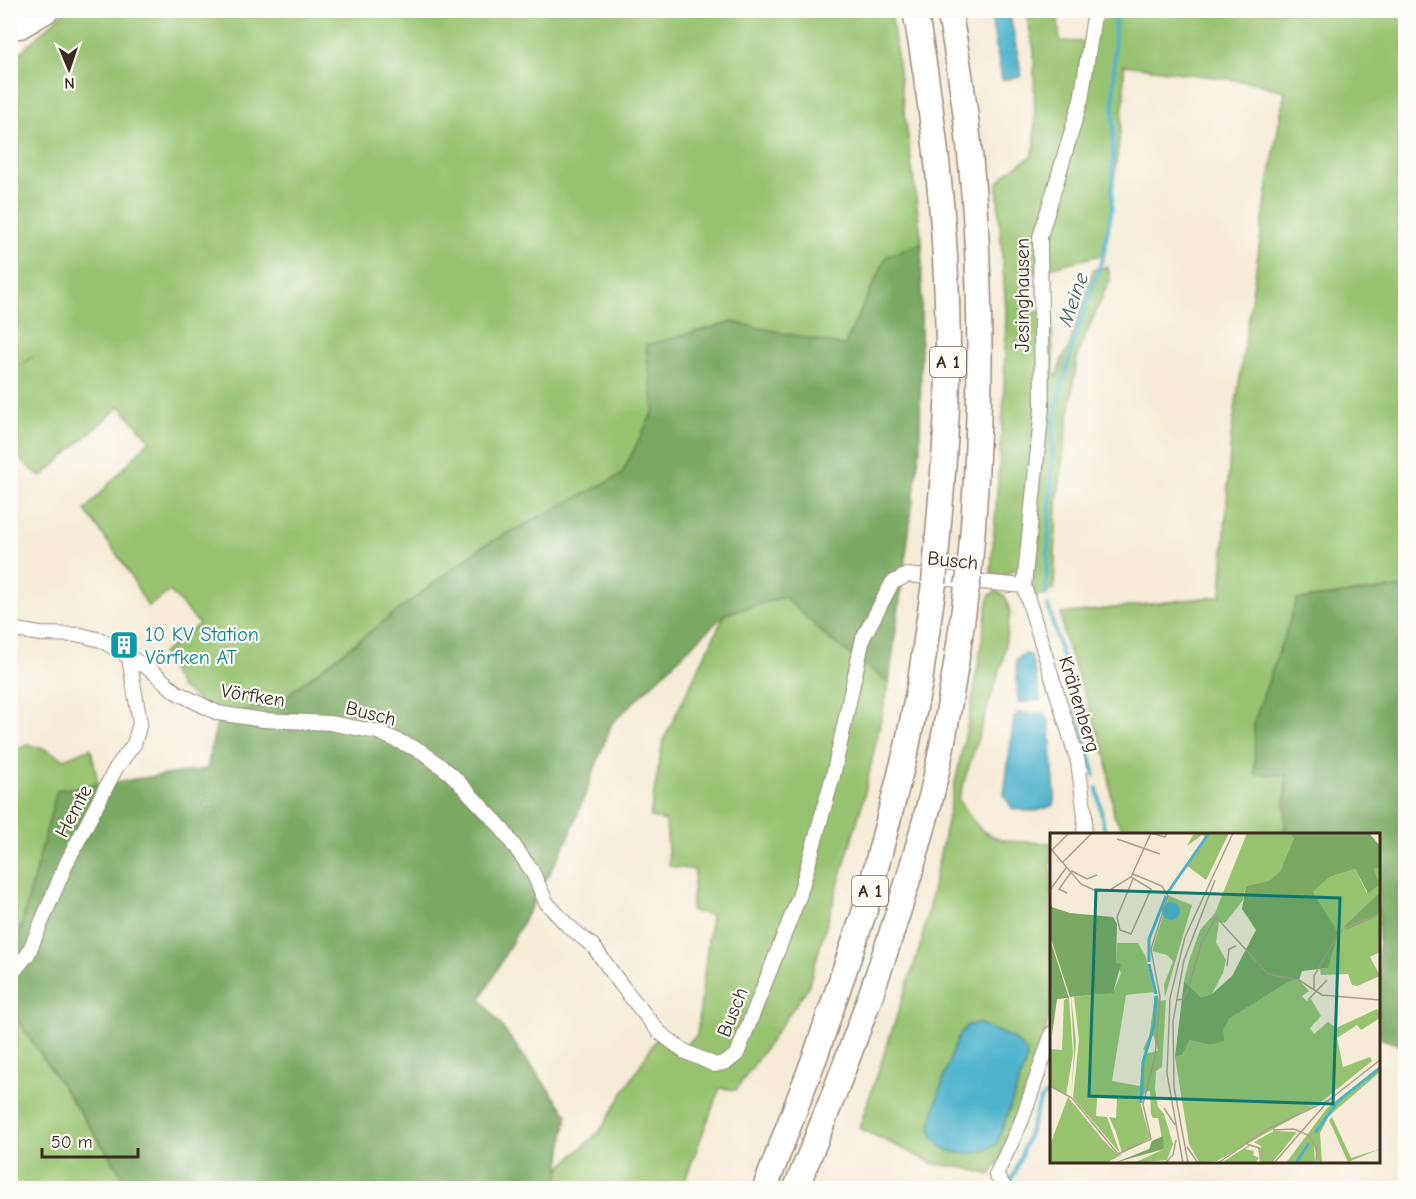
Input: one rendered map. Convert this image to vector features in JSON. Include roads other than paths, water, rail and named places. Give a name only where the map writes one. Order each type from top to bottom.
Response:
[{"type":"highway","points":[[20,26],[47,10]]},
{"type":"highway","name":"A 1","points":[[765,1188],[816,1054],[866,907],[907,747],[920,682],[934,577],[945,453],[948,345],[936,152],[915,10]]},
{"type":"highway","name":"A 1","points":[[796,1188],[861,1023],[907,886],[932,790],[953,685],[968,580],[979,442],[979,285],[968,142],[958,56],[949,10]]},
{"type":"street","name":"Jesinghausen","points":[[1024,586],[1042,408],[1040,237],[1081,100],[1095,10]]},
{"type":"street","name":"Busch","points":[[330,723],[378,732],[402,741],[421,751],[451,774],[500,826],[532,871],[546,902],[567,925],[592,946],[659,1032],[684,1051],[714,1065],[727,1062],[737,1054],[799,897],[833,776],[863,638],[892,583],[907,574],[1024,586]]},
{"type":"street","name":"Krähenberg","points":[[1024,586],[1078,762],[1084,833]]},
{"type":"street","name":"Vörfken","points":[[10,629],[40,634],[81,635],[101,640],[151,670],[176,692],[218,713],[263,720],[330,723]]},
{"type":"street","name":"Hemte","points":[[10,976],[28,954],[67,862],[116,768],[134,744],[140,723],[129,658]]},
{"type":"street","points":[[1005,1188],[996,1175],[1022,1120],[1050,1039]]},
{"type":"water","points":[[990,11],[1009,11],[1022,76],[1002,80]]},
{"type":"water","points":[[1024,654],[1031,655],[1041,700],[1018,703],[1016,659]]},
{"type":"water","points":[[1018,713],[1044,713],[1049,721],[1055,795],[1053,805],[1037,811],[1012,808],[1004,795],[1014,718]]},
{"type":"water","points":[[980,1024],[1012,1038],[1026,1051],[1027,1059],[997,1144],[979,1153],[958,1153],[937,1142],[932,1135],[932,1123],[942,1083],[959,1036],[967,1025]]},
{"type":"waterway","name":"Meine","points":[[1046,595],[1054,416],[1076,334],[1102,260],[1112,208],[1115,10]]},
{"type":"waterway","name":"Meine","points":[[1048,606],[1095,775]]},
{"type":"waterway","name":"Meine","points":[[1097,788],[1105,833]]},
{"type":"waterway","name":"Meine","points":[[1009,1182],[1015,1173],[1040,1101],[1050,1090]]},
{"type":"place","name":"10 KV Station Vörfken AT","points":[[124,645]]}]
